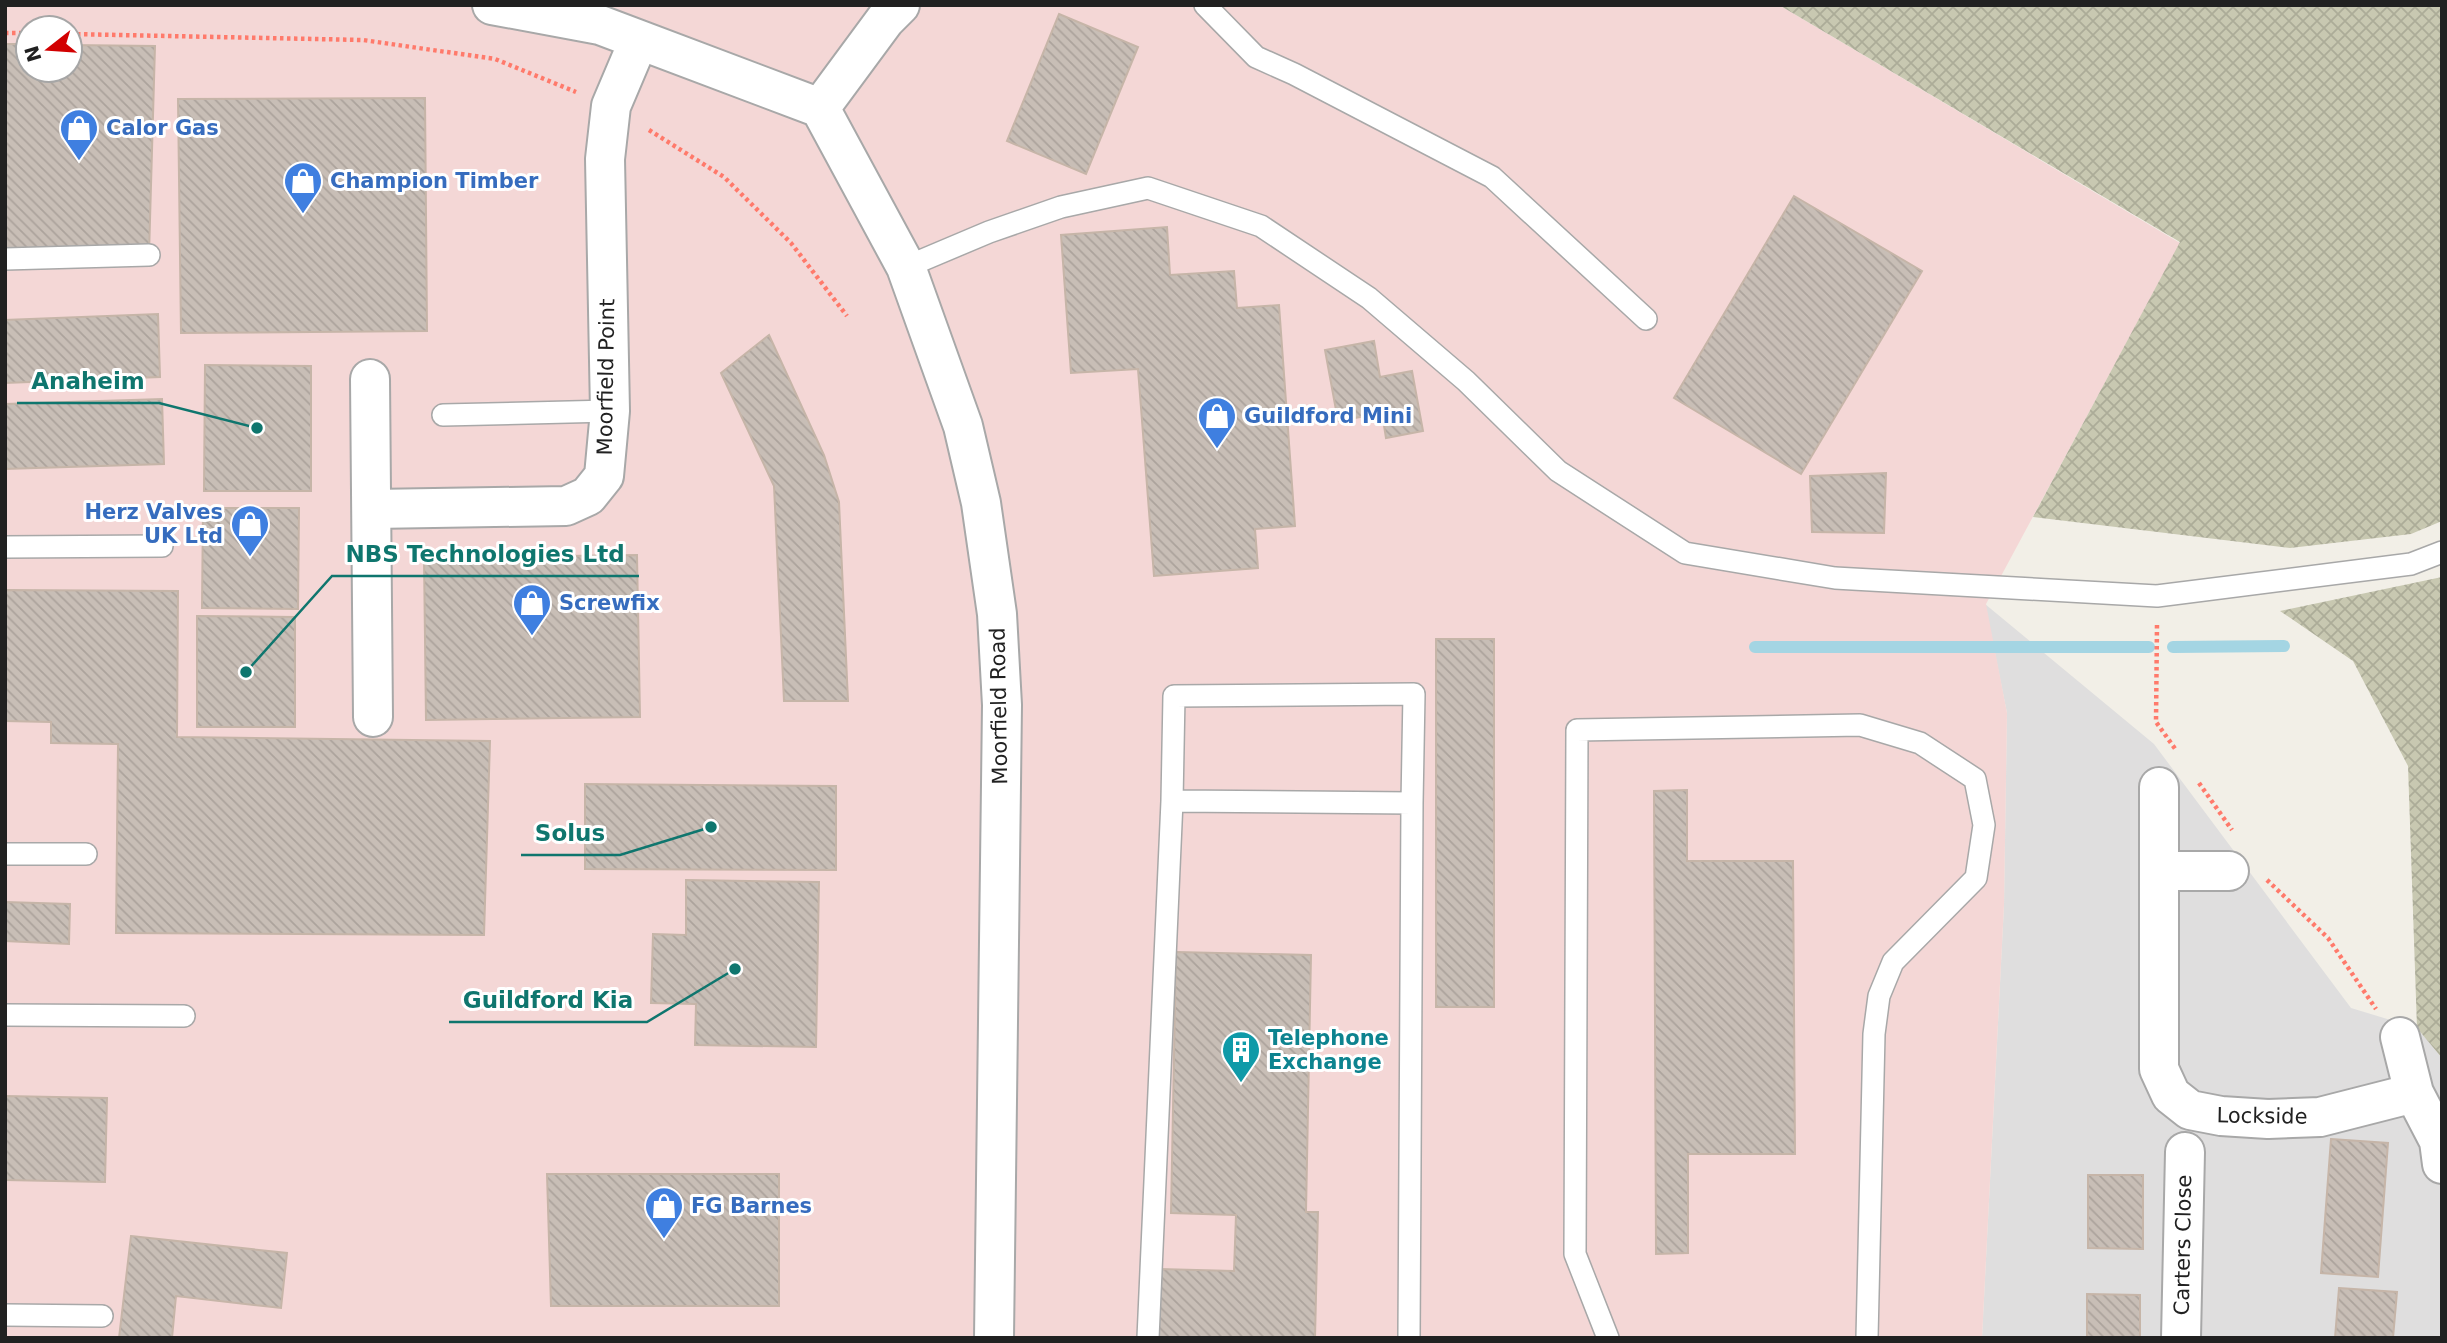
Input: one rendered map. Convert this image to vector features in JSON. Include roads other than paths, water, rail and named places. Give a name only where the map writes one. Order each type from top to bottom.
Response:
[{"type":"street","points":[[492,5],[602,15],[639,40],[820,108],[885,20],[900,5]]},
{"type":"street","name":"Moorfield Point","points":[[373,509],[566,506],[588,496],[604,476],[610,411],[605,159],[611,106],[639,40]]},
{"type":"street","name":"Moorfield Road","points":[[820,108],[906,267],[946,374],[981,503],[997,614],[1002,705],[994,1338]]},
{"type":"street","points":[[370,379],[373,717]]},
{"type":"street","name":"Lockside","points":[[2169,771],[2159,871],[2159,1069],[2171,1095],[2190,1110],[2206,1115],[2268,1119],[2320,1117],[2414,1093]]},
{"type":"street","points":[[2159,871],[2232,853]]},
{"type":"street","points":[[2400,1037],[2414,1093],[2439,1141],[2442,1164]]},
{"type":"street","name":"Carters Close","points":[[2181,1338],[2185,1152]]},
{"type":"lane","points":[[1205,5],[1256,57],[1493,177],[1646,319]]},
{"type":"lane","points":[[906,267],[989,232],[1061,207],[1148,188],[1261,226],[1368,298],[1466,381],[1558,471],[1685,552],[1835,578],[2157,596],[2411,564],[2442,552]]},
{"type":"lane","points":[[5,259],[149,255]]},
{"type":"lane","points":[[443,415],[610,411]]},
{"type":"lane","points":[[5,547],[162,546]]},
{"type":"lane","points":[[1148,1338],[1172,801],[1174,696],[1414,694],[1409,1338]]},
{"type":"lane","points":[[1608,1338],[1575,1254],[1577,730],[1860,725],[1920,743],[1975,779],[1984,825],[1976,878],[1893,962],[1879,996],[1874,1034],[1867,1338]]},
{"type":"lane","points":[[1172,801],[1412,803]]},
{"type":"lane","points":[[5,854],[86,854]]},
{"type":"lane","points":[[5,1015],[184,1016]]},
{"type":"lane","points":[[5,1315],[102,1316]]},
{"type":"waterway","points":[[2173,647],[2284,646]]},
{"type":"waterway","points":[[1755,647],[2149,647]]},
{"type":"place","name":"Calor Gas","points":[[79,162]]},
{"type":"place","name":"Champion Timber","points":[[303,215]]},
{"type":"place","name":"Anaheim","points":[[257,428]]},
{"type":"place","name":"Guildford Mini","points":[[1217,450]]},
{"type":"place","name":"Herz Valves UK Ltd","points":[[250,558]]},
{"type":"place","name":"Screwfix","points":[[532,637]]},
{"type":"place","name":"NBS Technologies Ltd","points":[[246,672]]},
{"type":"place","name":"Solus","points":[[711,827]]},
{"type":"place","name":"Guildford Kia","points":[[735,969]]},
{"type":"place","name":"Telephone Exchange","points":[[1241,1084]]},
{"type":"place","name":"FG Barnes","points":[[664,1240]]}]
